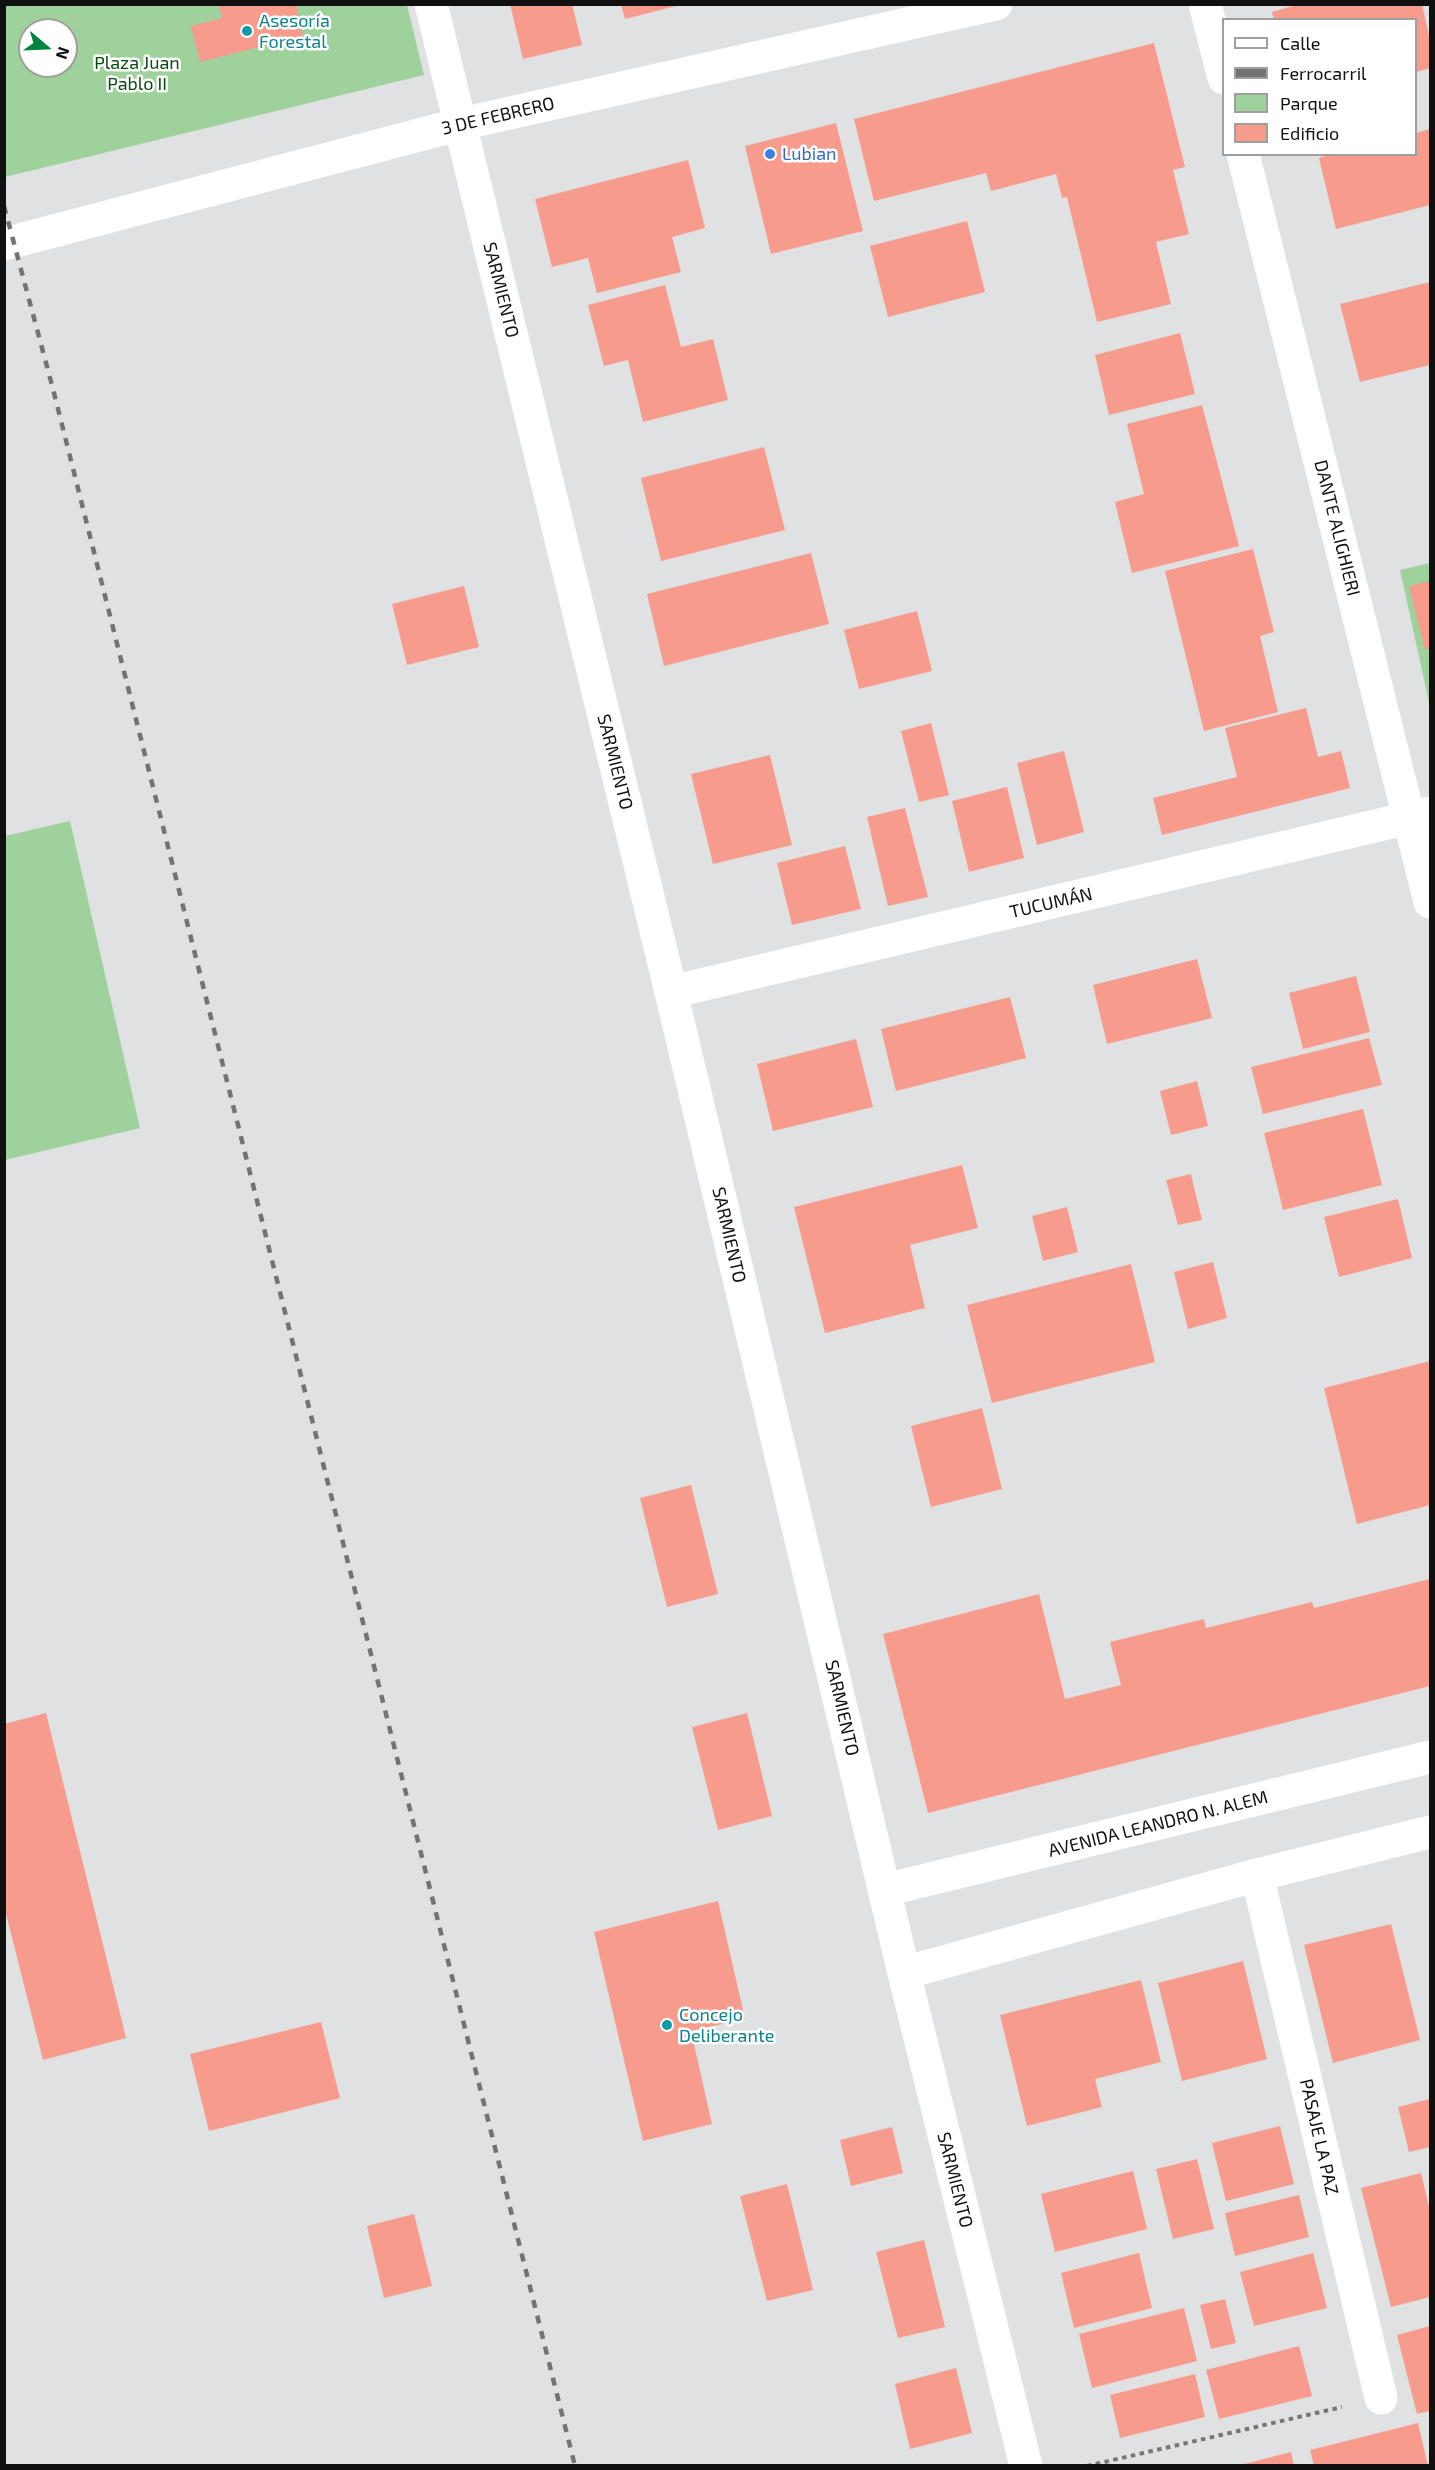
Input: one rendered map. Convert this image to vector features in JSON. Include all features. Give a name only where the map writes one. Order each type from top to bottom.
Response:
[{"type":"street","name":"SARMIENTO","points":[[431,4],[671,992],[904,1973],[1026,2466]]},
{"type":"street","name":"3 DE FEBRERO","points":[[4,244],[460,124],[996,4]]},
{"type":"street","points":[[1205,4],[1222,70]]},
{"type":"street","name":"DANTE ALIGHIERI","points":[[1244,156],[1420,816],[1431,902]]},
{"type":"street","name":"TUCUMÁN","points":[[671,992],[1420,816]]},
{"type":"street","name":"AVENIDA LEANDRO N. ALEM","points":[[885,1890],[1431,1757]]},
{"type":"street","points":[[904,1973],[1257,1875],[1431,1832]]},
{"type":"street","name":"PASAJE LA PAZ","points":[[1257,1875],[1381,2398]]},
{"type":"path","points":[[1087,2466],[1381,2398]]},
{"type":"green space","name":"Plaza Juan Pablo II","points":[[4,5],[407,5],[424,75],[5,177]]},
{"type":"green space","points":[[1430,563],[1430,707],[1400,570]]},
{"type":"green space","points":[[70,821],[140,1128],[5,1160],[5,836]]},
{"type":"building","name":"Asesoría Forestal","points":[[219,4],[296,4],[303,36],[200,62],[191,26],[222,18]]},
{"type":"building","points":[[510,4],[572,4],[582,45],[523,59]]},
{"type":"building","points":[[621,4],[680,4],[680,5],[625,19]]},
{"type":"building","points":[[1299,4],[1422,4],[1430,40],[1430,68],[1417,72],[1417,18],[1274,18],[1272,12]]},
{"type":"building","points":[[1154,43],[1185,167],[1173,170],[1189,234],[1156,242],[1171,304],[1097,322],[1067,197],[1062,198],[1056,174],[991,191],[986,173],[874,201],[854,119]]},
{"type":"building","points":[[836,123],[863,231],[771,254],[745,146]]},
{"type":"building","points":[[1430,129],[1430,205],[1336,229],[1319,158],[1325,156],[1417,156],[1417,133]]},
{"type":"building","points":[[688,160],[705,228],[672,237],[681,272],[597,293],[588,258],[552,267],[535,199]]},
{"type":"building","points":[[967,221],[985,292],[888,317],[870,246]]},
{"type":"building","points":[[1430,282],[1430,365],[1360,382],[1340,304]]},
{"type":"building","points":[[665,285],[681,347],[713,339],[728,400],[643,422],[628,360],[604,366],[588,305]]},
{"type":"building","points":[[1180,333],[1195,394],[1109,415],[1095,355]]},
{"type":"building","points":[[1202,405],[1239,546],[1132,573],[1115,502],[1144,494],[1127,424]]},
{"type":"building","points":[[764,447],[785,530],[661,561],[641,478]]},
{"type":"building","points":[[1253,549],[1274,632],[1260,636],[1278,712],[1204,731],[1165,571]]},
{"type":"building","points":[[811,553],[829,624],[664,666],[647,594]]},
{"type":"building","points":[[1430,581],[1430,648],[1425,650],[1409,586]]},
{"type":"building","points":[[464,586],[479,647],[407,665],[392,604]]},
{"type":"building","points":[[917,611],[932,671],[859,689],[844,630]]},
{"type":"building","points":[[1306,708],[1318,757],[1341,751],[1350,788],[1162,835],[1153,798],[1237,777],[1225,728]]},
{"type":"building","points":[[931,723],[949,795],[919,802],[901,731]]},
{"type":"building","points":[[1064,751],[1084,832],[1037,845],[1017,763]]},
{"type":"building","points":[[770,755],[792,845],[713,864],[691,774]]},
{"type":"building","points":[[1007,787],[1024,858],[969,872],[952,801]]},
{"type":"building","points":[[905,808],[928,897],[888,906],[867,817]]},
{"type":"building","points":[[845,846],[861,909],[792,925],[777,863]]},
{"type":"building","points":[[1197,959],[1212,1018],[1107,1044],[1093,985]]},
{"type":"building","points":[[1356,976],[1370,1032],[1303,1049],[1289,993]]},
{"type":"building","points":[[1010,997],[1026,1058],[896,1091],[881,1029]]},
{"type":"building","points":[[1369,1038],[1382,1085],[1263,1114],[1251,1067]]},
{"type":"building","points":[[856,1039],[873,1107],[773,1131],[757,1064]]},
{"type":"building","points":[[1197,1081],[1208,1126],[1171,1135],[1160,1091]]},
{"type":"building","points":[[1363,1109],[1382,1185],[1283,1210],[1264,1133]]},
{"type":"building","points":[[962,1165],[978,1228],[910,1245],[925,1308],[825,1333],[794,1207]]},
{"type":"building","points":[[1191,1174],[1202,1220],[1178,1225],[1166,1180]]},
{"type":"building","points":[[1398,1199],[1412,1258],[1339,1277],[1324,1217]]},
{"type":"building","points":[[1067,1207],[1078,1252],[1043,1261],[1032,1216]]},
{"type":"building","points":[[1213,1262],[1227,1318],[1188,1329],[1174,1272]]},
{"type":"building","points":[[1131,1264],[1155,1362],[992,1403],[967,1305]]},
{"type":"building","points":[[1430,1361],[1430,1505],[1357,1524],[1324,1388]]},
{"type":"building","points":[[982,1408],[1002,1489],[931,1507],[911,1426]]},
{"type":"building","points":[[691,1485],[718,1594],[667,1607],[640,1498]]},
{"type":"building","points":[[1430,1579],[1430,1686],[928,1813],[883,1634],[1039,1594],[1065,1699],[1121,1685],[1110,1642],[1204,1619],[1206,1628],[1312,1602],[1314,1608]]},
{"type":"building","points":[[46,1713],[126,2038],[43,2060],[4,1906],[4,1724]]},
{"type":"building","points":[[747,1713],[772,1816],[718,1830],[692,1727]]},
{"type":"building","name":"Concejo Deliberante","points":[[718,1901],[745,2019],[691,2031],[712,2124],[643,2141],[594,1932]]},
{"type":"building","points":[[1391,1924],[1420,2040],[1333,2063],[1304,1945]]},
{"type":"building","points":[[1243,1961],[1267,2059],[1182,2081],[1158,1983]]},
{"type":"building","points":[[1141,1980],[1161,2062],[1095,2079],[1102,2107],[1027,2126],[1000,2015]]},
{"type":"building","points":[[321,2022],[340,2098],[209,2131],[190,2054]]},
{"type":"building","points":[[1430,2099],[1430,2147],[1409,2152],[1398,2107]]},
{"type":"building","points":[[1280,2126],[1294,2184],[1226,2201],[1212,2143]]},
{"type":"building","points":[[892,2127],[903,2173],[851,2186],[840,2140]]},
{"type":"building","points":[[1197,2159],[1214,2229],[1173,2239],[1156,2169]]},
{"type":"building","points":[[1133,2171],[1147,2229],[1055,2252],[1041,2194]]},
{"type":"building","points":[[1421,2173],[1430,2211],[1430,2297],[1391,2307],[1361,2188]]},
{"type":"building","points":[[787,2184],[813,2290],[767,2301],[740,2196]]},
{"type":"building","points":[[1299,2195],[1309,2237],[1235,2256],[1225,2213]]},
{"type":"building","points":[[414,2214],[432,2286],[384,2298],[367,2226]]},
{"type":"building","points":[[924,2240],[945,2327],[898,2338],[876,2252]]},
{"type":"building","points":[[1139,2253],[1152,2308],[1074,2328],[1061,2273]]},
{"type":"building","points":[[1313,2253],[1327,2308],[1254,2326],[1240,2272]]},
{"type":"building","points":[[1225,2299],[1236,2343],[1211,2349],[1200,2305]]},
{"type":"building","points":[[1184,2308],[1197,2361],[1092,2388],[1079,2334]]},
{"type":"building","points":[[1430,2326],[1430,2411],[1417,2414],[1397,2335]]},
{"type":"building","points":[[1299,2346],[1312,2396],[1219,2419],[1206,2370]]},
{"type":"building","points":[[956,2368],[972,2433],[910,2449],[895,2384]]},
{"type":"building","points":[[1195,2374],[1205,2417],[1120,2438],[1110,2395]]},
{"type":"building","points":[[1418,2423],[1428,2466],[1314,2466],[1310,2450]]},
{"type":"building","points":[[1291,2452],[1294,2466],[1240,2466],[1240,2465]]},
{"type":"railway","points":[[4,206],[53,389],[575,2466]]},
{"type":"place","name":"Asesoría Forestal","points":[[247,31]]},
{"type":"place","name":"Lubian","points":[[770,154]]},
{"type":"place","name":"Concejo Deliberante","points":[[667,2025]]}]
